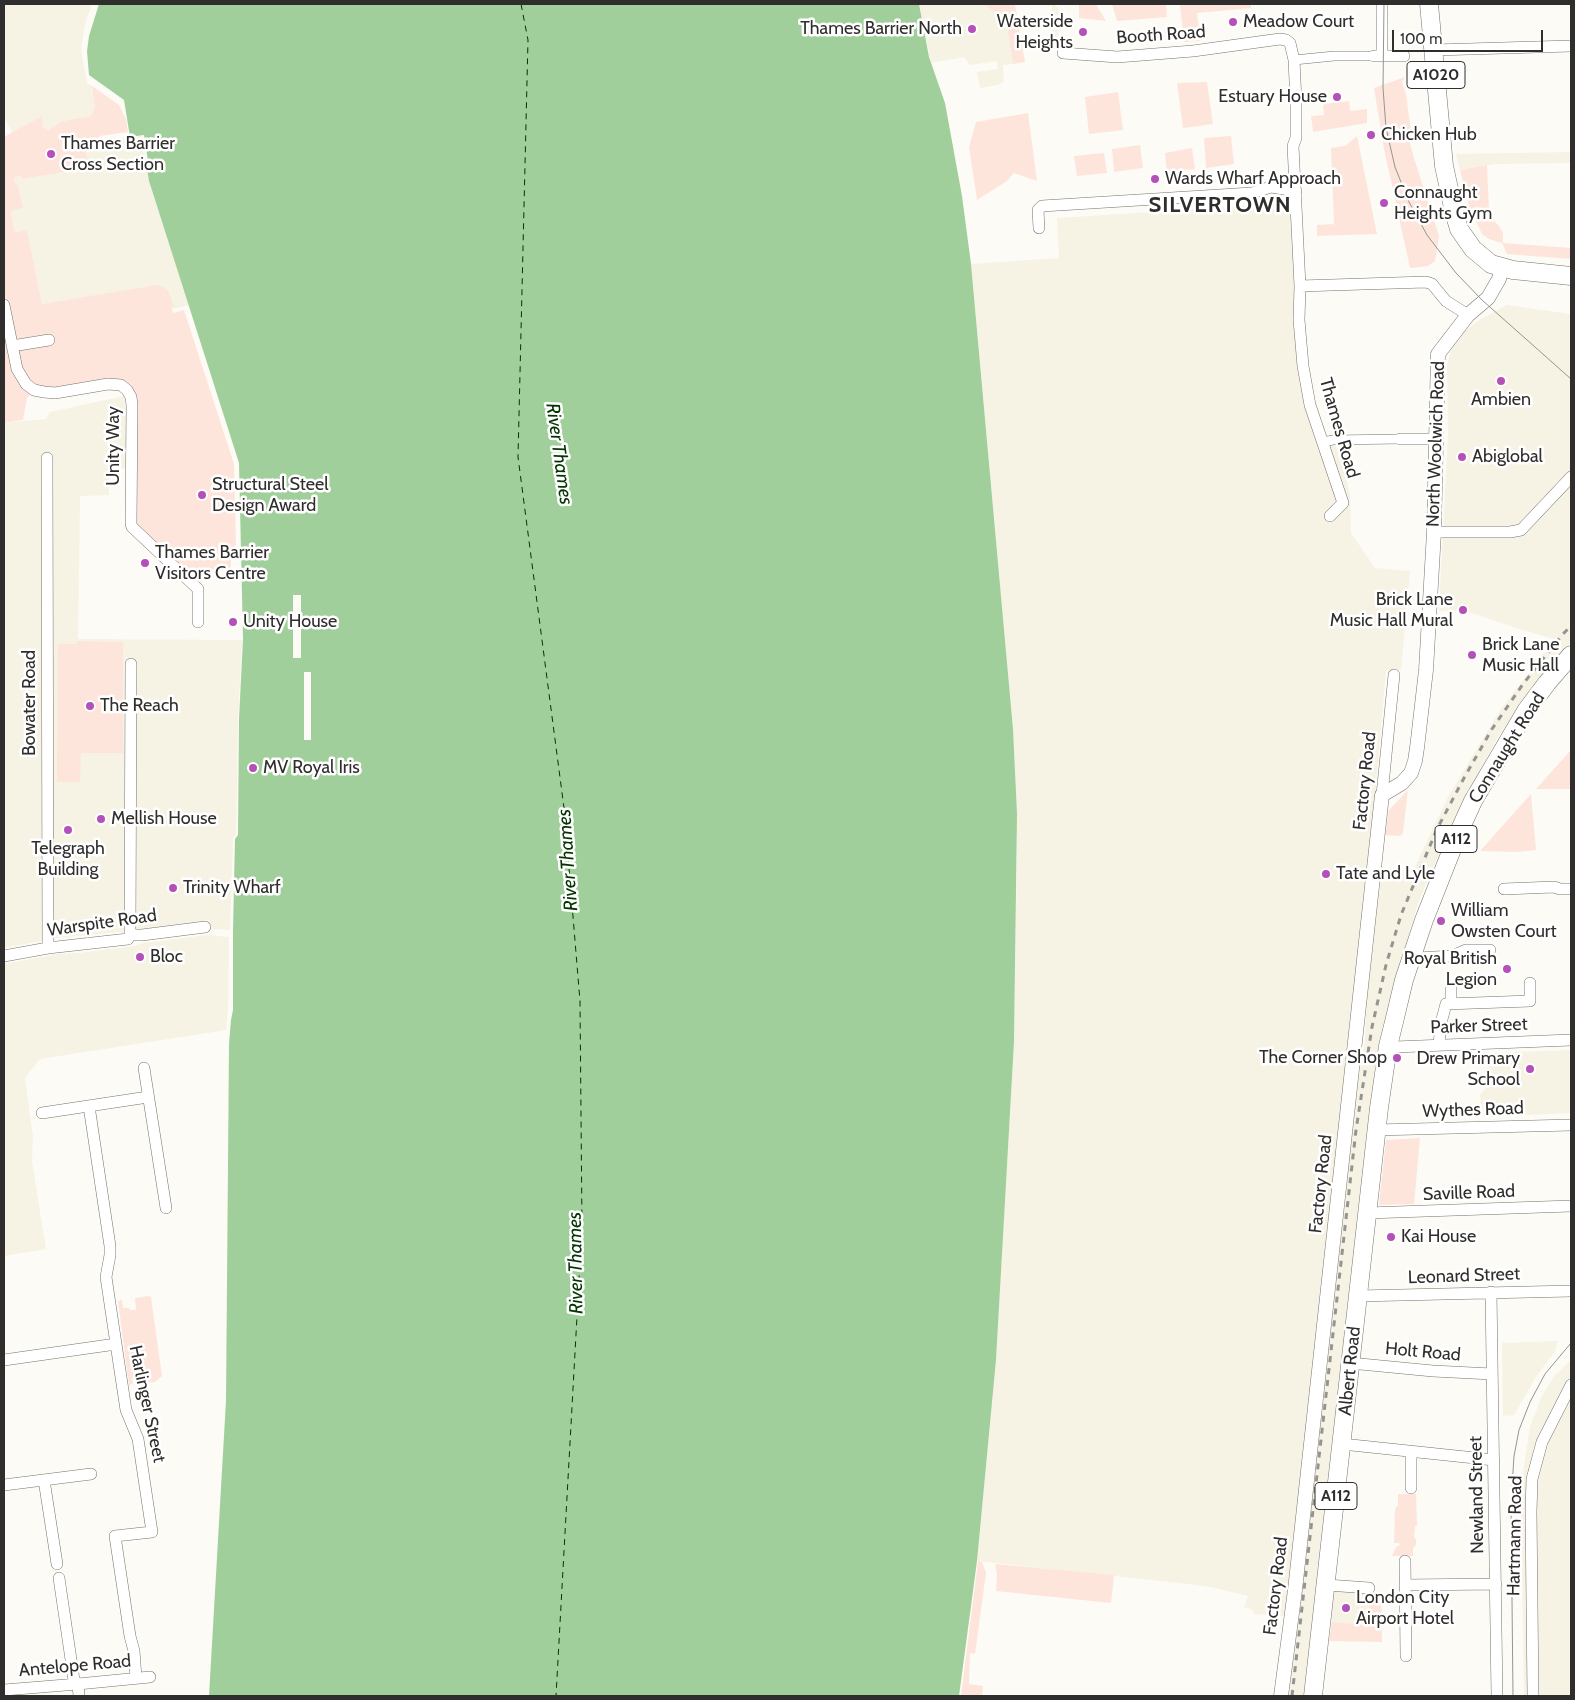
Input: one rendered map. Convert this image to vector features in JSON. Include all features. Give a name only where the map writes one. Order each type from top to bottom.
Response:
[{"type":"main road","name":"A1020","points":[[1429,4],[1444,166],[1457,224],[1473,249],[1491,264],[1513,270],[1571,276]]},
{"type":"main road","name":"Connaught Road","points":[[1388,1046],[1412,956],[1424,920],[1473,801],[1526,711],[1571,655]]},
{"type":"main road","name":"Albert Road","points":[[1314,1696],[1376,1130],[1388,1046]]},
{"type":"street","points":[[1378,56],[1382,4]]},
{"type":"street","name":"Booth Road","points":[[1064,53],[1117,57],[1280,39],[1286,40],[1290,43],[1294,60],[1296,138],[1293,146],[1296,191]]},
{"type":"street","points":[[1434,50],[1571,46]]},
{"type":"street","points":[[1294,60],[1334,56],[1404,56]]},
{"type":"street","points":[[1039,228],[1038,210],[1042,206],[1252,193],[1272,187],[1296,191]]},
{"type":"street","name":"Thames Road","points":[[1296,191],[1300,286],[1299,320],[1303,366],[1310,405],[1342,503],[1330,516]]},
{"type":"street","name":"North Woolwich Road","points":[[1382,795],[1402,783],[1410,773],[1415,761],[1426,670],[1434,532],[1438,354],[1468,315],[1488,298],[1499,279],[1502,268]]},
{"type":"street","points":[[1300,286],[1426,282],[1432,284],[1446,301],[1468,315]]},
{"type":"street","name":"Unity Way","points":[[4,305],[17,370],[26,384],[34,390],[55,393],[116,384],[128,390],[132,405],[131,524],[198,589],[198,622]]},
{"type":"street","points":[[12,346],[49,340]]},
{"type":"street","points":[[1323,442],[1333,440],[1437,439]]},
{"type":"street","name":"Bowater Road","points":[[47,458],[48,948]]},
{"type":"street","points":[[1434,532],[1510,532],[1521,530],[1571,477]]},
{"type":"street","points":[[130,935],[131,664]]},
{"type":"street","name":"Factory Road","points":[[1281,1696],[1295,1590],[1394,675]]},
{"type":"street","points":[[1504,890],[1554,887],[1571,889]]},
{"type":"street","name":"Warspite Road","points":[[4,956],[48,948],[128,939],[130,935],[205,927]]},
{"type":"street","points":[[1412,956],[1418,958],[1452,956],[1466,950],[1490,950]]},
{"type":"street","points":[[1439,1044],[1441,1023],[1446,1004],[1530,1001],[1530,984]]},
{"type":"street","points":[[1451,987],[1451,1004]]},
{"type":"street","name":"Parker Street","points":[[1388,1046],[1571,1040]]},
{"type":"street","points":[[144,1068],[166,1208]]},
{"type":"street","points":[[42,1113],[148,1097]]},
{"type":"street","name":"Harlinger Street","points":[[90,1106],[110,1246],[106,1277],[126,1410],[138,1438],[152,1532],[116,1536],[130,1636],[134,1651],[136,1678]]},
{"type":"street","name":"Wythes Road","points":[[1376,1130],[1571,1125]]},
{"type":"street","name":"Saville Road","points":[[1367,1213],[1571,1206]]},
{"type":"street","name":"Leonard Street","points":[[1358,1296],[1571,1291]]},
{"type":"street","name":"Newland Street","points":[[1491,1292],[1498,1696]]},
{"type":"street","points":[[4,1360],[116,1344]]},
{"type":"street","name":"Holt Road","points":[[1350,1363],[1433,1371],[1492,1374]]},
{"type":"street","name":"Hartmann Road","points":[[1533,1696],[1530,1512],[1532,1479],[1542,1442],[1571,1384]]},
{"type":"street","points":[[1342,1444],[1494,1460]]},
{"type":"street","points":[[1411,1452],[1411,1488]]},
{"type":"street","points":[[4,1485],[91,1474]]},
{"type":"street","points":[[44,1480],[57,1564],[52,1566],[51,1571],[52,1575],[59,1578],[74,1680],[78,1690]]},
{"type":"street","points":[[1405,1561],[1406,1656]]},
{"type":"street","points":[[1405,1585],[1496,1584]]},
{"type":"street","points":[[1327,1585],[1369,1588]]},
{"type":"street","name":"Antelope Road","points":[[4,1690],[78,1690],[136,1678],[150,1677]]},
{"type":"shaded area","points":[[4,4],[92,4],[85,24],[81,49],[87,83],[92,86],[95,108],[91,116],[62,121],[48,130],[43,127],[42,116],[12,133],[6,120],[4,121]]},
{"type":"shaded area","points":[[919,4],[983,4],[1006,20],[1013,64],[1003,65],[1004,82],[980,88],[977,72],[998,69],[997,61],[970,65],[964,57],[931,63]]},
{"type":"shaded area","points":[[983,4],[1015,4],[1025,62],[1013,64],[1006,20]]},
{"type":"shaded area","points":[[1052,4],[1056,4],[1056,7],[1059,7],[1058,44],[1051,44]]},
{"type":"shaded area","points":[[1079,4],[1096,4],[1106,21],[1079,18]]},
{"type":"shaded area","points":[[1112,4],[1166,4],[1167,17],[1117,21]]},
{"type":"shaded area","points":[[1180,4],[1251,4],[1251,8],[1197,13],[1200,41],[1184,42]]},
{"type":"shaded area","points":[[1405,77],[1402,82],[1406,94],[1411,132],[1410,143],[1439,236],[1435,261],[1428,266],[1410,268],[1384,149],[1374,88]]},
{"type":"shaded area","points":[[1207,82],[1213,124],[1183,128],[1177,83]]},
{"type":"shaded area","points":[[92,86],[119,105],[126,119],[128,132],[100,136],[94,144],[85,146],[89,168],[22,179],[21,176],[15,177],[14,182],[18,185],[23,208],[13,210],[11,213],[14,230],[16,232],[27,230],[42,304],[157,285],[168,290],[174,307],[172,308],[173,313],[184,310],[234,464],[236,545],[231,550],[231,570],[205,571],[205,578],[200,584],[136,524],[137,399],[131,385],[110,378],[53,389],[39,385],[27,398],[23,420],[4,423],[4,137],[42,116],[43,127],[48,130],[62,121],[91,116],[95,108]]},
{"type":"shaded area","points":[[1118,92],[1123,130],[1089,134],[1085,97]]},
{"type":"shaded area","points":[[1349,101],[1350,111],[1367,109],[1367,123],[1313,132],[1311,116],[1324,115],[1323,104]]},
{"type":"shaded area","points":[[1028,113],[1037,181],[1014,173],[1007,181],[977,200],[969,147],[976,122]]},
{"type":"shaded area","points":[[142,136],[149,181],[189,305],[174,309],[168,290],[162,286],[42,304],[27,230],[16,232],[14,230],[11,213],[13,210],[23,208],[18,185],[14,182],[15,177],[21,176],[22,179],[88,168],[85,145],[107,140]]},
{"type":"shaded area","points":[[1231,136],[1234,164],[1206,168],[1204,138]]},
{"type":"shaded area","points":[[1357,136],[1377,234],[1317,236],[1317,225],[1334,224],[1331,148],[1345,146]]},
{"type":"shaded area","points":[[1140,145],[1143,168],[1114,172],[1112,149]]},
{"type":"shaded area","points":[[1192,148],[1195,169],[1167,172],[1165,153]]},
{"type":"shaded area","points":[[1571,152],[1571,163],[1495,164],[1460,170],[1456,154]]},
{"type":"shaded area","points":[[1104,153],[1107,173],[1077,176],[1074,156]]},
{"type":"shaded area","points":[[1487,165],[1489,211],[1503,233],[1503,243],[1571,248],[1571,259],[1507,254],[1502,243],[1489,239],[1482,234],[1469,206],[1460,170]]},
{"type":"shaded area","points":[[1293,203],[1303,381],[1328,439],[1335,444],[1345,473],[1350,495],[1351,533],[1375,568],[1410,571],[1401,670],[1386,670],[1375,796],[1287,1603],[1284,1616],[1255,1614],[1251,1609],[1244,1607],[1248,1596],[1206,1586],[977,1561],[996,1360],[1014,1042],[1017,857],[1013,729],[971,264],[1059,258],[1057,218]]},
{"type":"shaded area","points":[[1507,305],[1571,314],[1571,642],[1553,661],[1496,740],[1448,833],[1418,903],[1393,988],[1381,1044],[1371,1108],[1305,1696],[1288,1696],[1314,1484],[1337,1254],[1365,1040],[1367,997],[1382,867],[1413,871],[1448,797],[1501,709],[1555,639],[1463,610],[1439,611],[1448,435],[1447,365],[1452,347],[1465,331],[1481,319]]},
{"type":"shaded area","points":[[124,396],[128,420],[128,468],[109,469],[109,495],[80,496],[78,639],[242,640],[238,719],[236,834],[233,838],[230,930],[209,929],[209,920],[153,929],[57,938],[4,948],[4,423],[46,419],[50,412]]},
{"type":"shaded area","name":"The Reach","points":[[77,641],[123,642],[123,753],[81,753],[80,782],[57,782],[58,644],[77,644]]},
{"type":"shaded area","points":[[1571,750],[1571,789],[1536,789]]},
{"type":"shaded area","points":[[1408,790],[1403,833],[1400,836],[1385,835],[1389,810]]},
{"type":"shaded area","points":[[1531,794],[1536,850],[1516,852],[1480,851]]},
{"type":"shaded area","points":[[207,935],[229,937],[226,1030],[40,1059],[25,1078],[33,1136],[32,1162],[46,1249],[4,1256],[4,964],[58,954],[134,946]]},
{"type":"shaded area","name":"Drew Primary School","points":[[1571,1050],[1571,1113],[1484,1117],[1480,1094],[1489,1085],[1488,1053]]},
{"type":"shaded area","points":[[1420,1138],[1414,1204],[1379,1205],[1386,1140]]},
{"type":"shaded area","points":[[151,1297],[162,1376],[155,1382],[142,1383],[142,1377],[132,1378],[133,1384],[129,1385],[118,1301],[122,1300],[123,1308],[136,1310],[135,1298]]},
{"type":"shaded area","points":[[1558,1341],[1555,1351],[1536,1377],[1514,1415],[1503,1416],[1502,1343]]},
{"type":"shaded area","points":[[1571,1360],[1571,1696],[1524,1696],[1521,1511],[1524,1466],[1530,1427],[1542,1396],[1554,1376]]},
{"type":"shaded area","points":[[1398,1494],[1416,1494],[1417,1525],[1415,1527],[1414,1537],[1416,1545],[1413,1548],[1413,1556],[1392,1556],[1396,1547],[1400,1545],[1399,1543],[1394,1543],[1395,1509],[1398,1505]]},
{"type":"shaded area","points":[[978,1561],[982,1562],[986,1573],[975,1654],[970,1653],[969,1684],[983,1686],[982,1696],[961,1696]]},
{"type":"shaded area","points":[[995,1564],[1114,1575],[1111,1603],[996,1591],[997,1575]]},
{"type":"shaded area","name":"London City Airport Hotel","points":[[1335,1591],[1369,1592],[1369,1625],[1330,1622]]},
{"type":"shaded area","points":[[1369,1592],[1381,1592],[1382,1642],[1329,1641],[1332,1622],[1369,1625]]},
{"type":"water","name":"River Thames","points":[[99,4],[919,4],[929,57],[945,103],[962,196],[971,264],[1013,729],[1017,814],[1014,1042],[996,1360],[977,1561],[959,1696],[209,1696],[226,1401],[229,1044],[233,1010],[235,839],[238,835],[239,719],[243,639],[239,463],[149,181],[144,135],[130,137],[124,100],[89,75],[87,51],[89,36]]},
{"type":"pier","points":[[293,595],[301,595],[301,658],[293,658]]},
{"type":"pier","points":[[304,672],[311,672],[311,740],[304,740]]},
{"type":"ferry route","points":[[521,4],[528,40],[518,457],[564,808],[580,1001],[582,1226],[556,1696]]},
{"type":"tram line","points":[[1384,4],[1383,88],[1386,128],[1395,167],[1409,202],[1427,235],[1456,273],[1482,300],[1571,379]]},
{"type":"tram line","points":[[1513,1696],[1511,1503],[1514,1456],[1519,1430],[1530,1402],[1545,1374],[1571,1343]]},
{"type":"railway","points":[[1292,1696],[1356,1130],[1372,1027],[1386,965],[1401,915],[1437,829],[1464,778],[1492,729],[1523,684],[1571,626]]},
{"type":"place","name":"Meadow Court","points":[[1233,22]]},
{"type":"place","name":"Thames Barrier North","points":[[972,29]]},
{"type":"place","name":"Waterside Heights","points":[[1083,32]]},
{"type":"place","name":"Estuary House","points":[[1337,97]]},
{"type":"place","name":"Chicken Hub","points":[[1371,135]]},
{"type":"place","name":"Thames Barrier Cross Section","points":[[51,154]]},
{"type":"place","name":"Wards Wharf Approach","points":[[1155,179]]},
{"type":"place","name":"Connaught Heights Gym","points":[[1384,203]]},
{"type":"place","name":"Ambien","points":[[1501,381]]},
{"type":"place","name":"Abiglobal","points":[[1462,457]]},
{"type":"place","name":"Structural Steel Design Award","points":[[202,495]]},
{"type":"place","name":"Thames Barrier Visitors Centre","points":[[145,563]]},
{"type":"place","name":"Brick Lane Music Hall Mural","points":[[1463,610]]},
{"type":"place","name":"Unity House","points":[[233,622]]},
{"type":"place","name":"Brick Lane Music Hall","points":[[1472,655]]},
{"type":"place","name":"The Reach","points":[[90,706]]},
{"type":"place","name":"MV Royal Iris","points":[[253,768]]},
{"type":"place","name":"Mellish House","points":[[101,819]]},
{"type":"place","name":"Telegraph Building","points":[[68,830]]},
{"type":"place","name":"Tate and Lyle","points":[[1326,874]]},
{"type":"place","name":"Trinity Wharf","points":[[173,888]]},
{"type":"place","name":"William Owsten Court","points":[[1441,921]]},
{"type":"place","name":"Bloc","points":[[140,957]]},
{"type":"place","name":"Royal British Legion","points":[[1507,969]]},
{"type":"place","name":"The Corner Shop","points":[[1397,1058]]},
{"type":"place","name":"Drew Primary School","points":[[1530,1069]]},
{"type":"place","name":"Kai House","points":[[1391,1237]]},
{"type":"place","name":"London City Airport Hotel","points":[[1346,1608]]},
{"type":"district","name":"SILVERTOWN","points":[[1220,206]]}]
